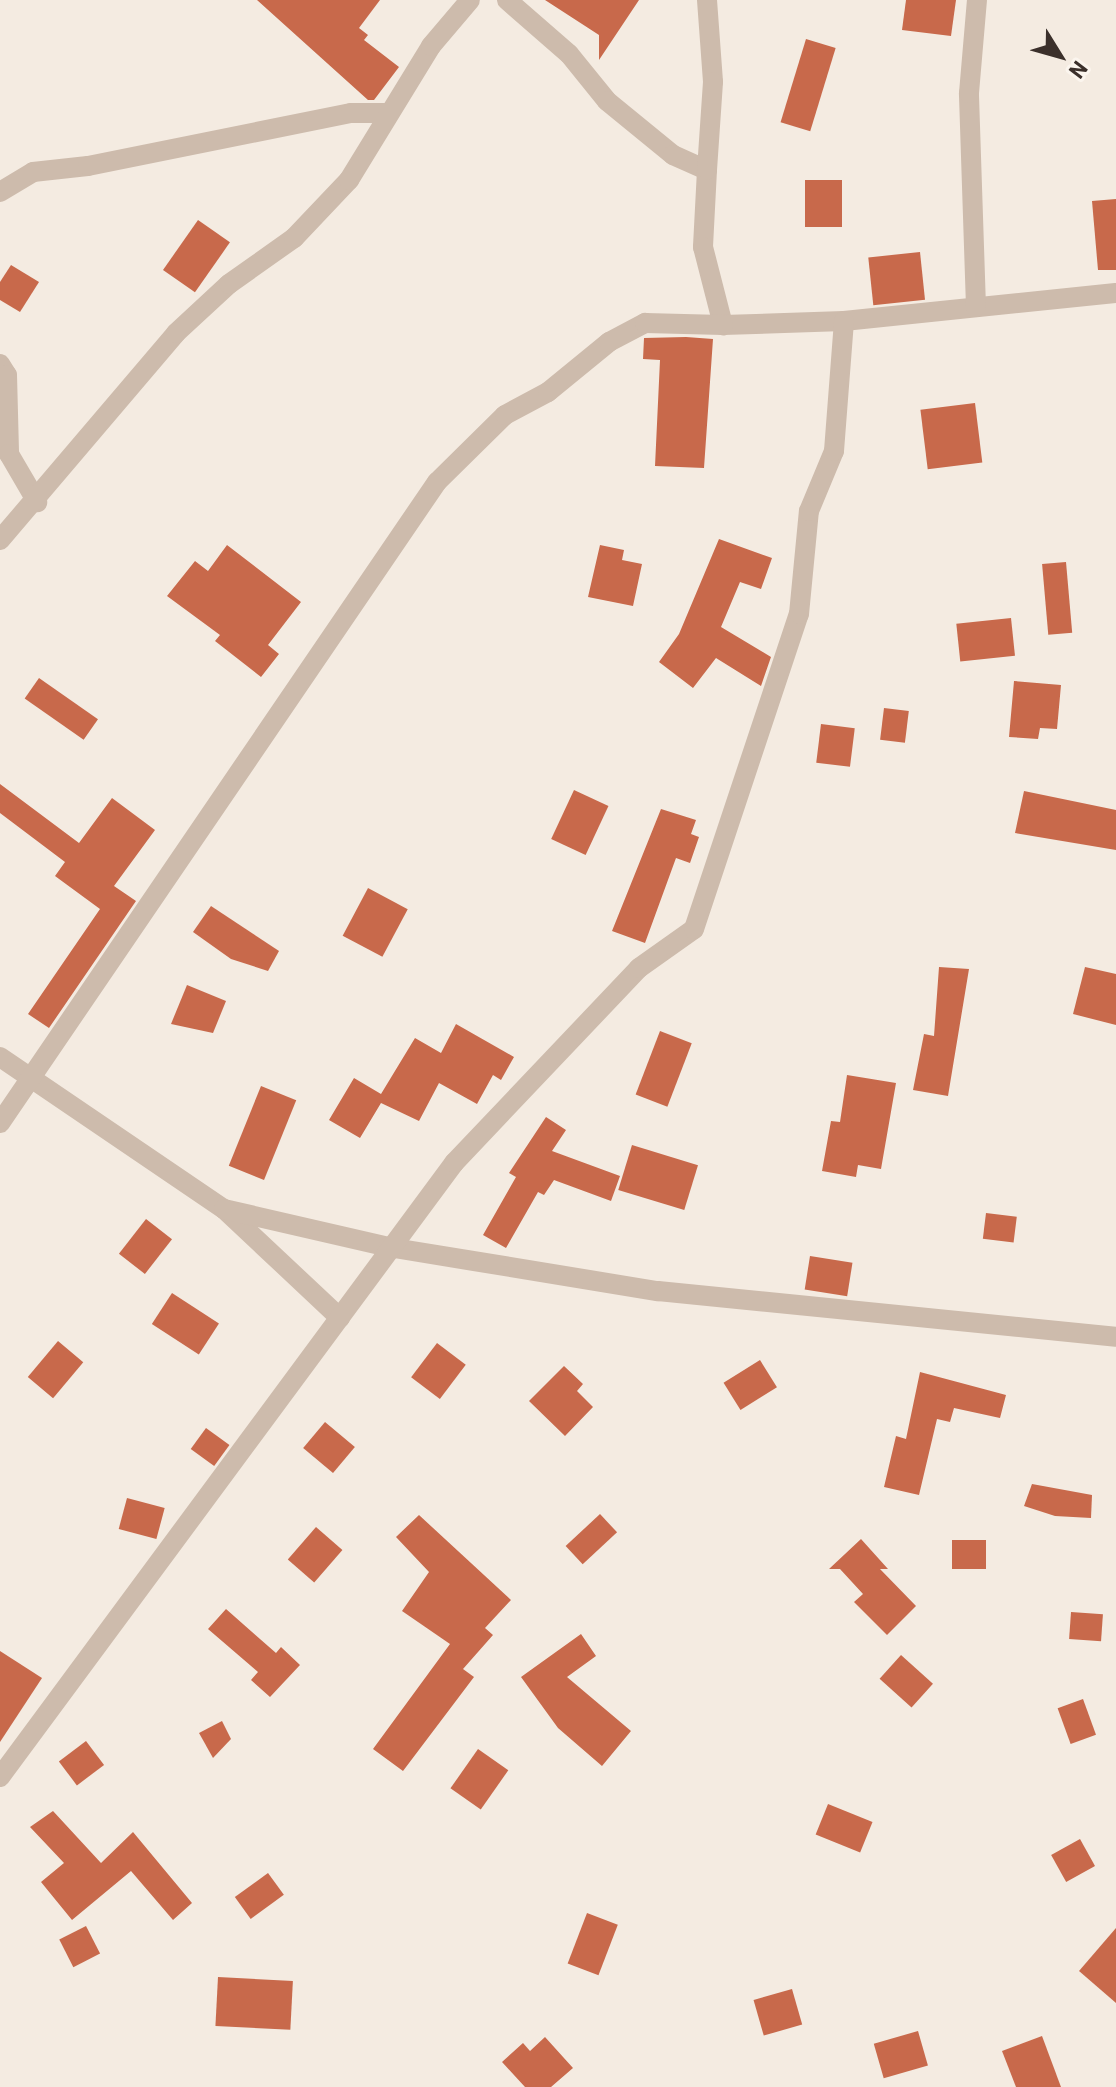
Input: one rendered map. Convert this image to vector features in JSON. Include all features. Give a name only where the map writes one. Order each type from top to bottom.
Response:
[{"type":"street","points":[[0,540],[37,502],[176,333],[229,284],[294,238],[349,180],[431,46],[470,0]]},
{"type":"street","points":[[507,0],[569,54],[607,101],[673,155],[707,170]]},
{"type":"street","points":[[707,0],[713,82],[703,247],[723,325]]},
{"type":"street","points":[[976,307],[969,93],[977,0]]},
{"type":"street","points":[[0,192],[33,172],[88,166],[322,118],[388,113]]},
{"type":"street","points":[[0,1123],[437,482],[505,415],[548,392],[609,342],[645,323],[723,325],[844,321],[1116,293]]},
{"type":"street","points":[[0,1777],[340,1318],[388,1247],[454,1163],[639,968],[694,929],[799,614],[809,511],[834,451],[844,321]]},
{"type":"street","points":[[0,364],[7,375],[9,454],[37,502]]},
{"type":"street","points":[[0,1057],[224,1209],[340,1318]]},
{"type":"street","points":[[224,1209],[388,1247],[658,1291],[1116,1337]]},
{"type":"building","points":[[257,0],[380,0],[359,28],[368,35],[364,40],[399,67],[374,100],[368,100]]},
{"type":"building","points":[[545,0],[639,0],[599,60],[599,35]]},
{"type":"building","points":[[906,0],[956,0],[951,36],[902,30]]},
{"type":"building","points":[[806,39],[836,48],[810,131],[781,122]]},
{"type":"building","points":[[805,180],[842,180],[842,227],[805,227]]},
{"type":"building","points":[[1116,199],[1116,270],[1098,270],[1092,201]]},
{"type":"building","points":[[198,220],[230,242],[195,292],[163,270]]},
{"type":"building","points":[[920,252],[925,300],[873,305],[868,257]]},
{"type":"building","points":[[11,265],[39,282],[20,312],[0,300],[0,282]]},
{"type":"building","points":[[644,338],[713,339],[704,468],[655,466],[660,360],[643,359]]},
{"type":"building","points":[[975,403],[982,463],[928,469],[920,410]]},
{"type":"building","points":[[719,539],[772,558],[761,589],[740,582],[721,627],[771,657],[761,686],[716,658],[693,688],[659,662],[679,634]]},
{"type":"building","points":[[227,545],[301,602],[268,645],[279,654],[261,677],[215,641],[220,635],[167,596],[195,561],[208,571]]},
{"type":"building","points":[[600,545],[624,550],[622,560],[642,564],[633,606],[588,597]]},
{"type":"building","points":[[1066,562],[1072,633],[1048,635],[1042,564]]},
{"type":"building","points":[[1011,618],[1015,656],[960,662],[956,624]]},
{"type":"building","points":[[39,678],[98,719],[84,740],[25,698]]},
{"type":"building","points":[[1014,681],[1061,685],[1057,729],[1040,728],[1038,739],[1009,737]]},
{"type":"building","points":[[884,708],[909,711],[905,743],[880,740]]},
{"type":"building","points":[[821,724],[855,728],[850,767],[816,763]]},
{"type":"building","points":[[0,784],[79,843],[112,798],[155,830],[114,886],[136,901],[49,1028],[28,1014],[100,909],[55,876],[65,862],[0,813]]},
{"type":"building","points":[[574,790],[608,806],[586,855],[551,839]]},
{"type":"building","points":[[1024,791],[1116,810],[1116,850],[1015,833]]},
{"type":"building","points":[[661,809],[696,820],[691,834],[699,837],[690,863],[676,858],[645,943],[612,931]]},
{"type":"building","points":[[368,888],[408,909],[382,957],[343,936]]},
{"type":"building","points":[[211,906],[279,951],[268,971],[231,959],[193,932]]},
{"type":"building","points":[[939,967],[969,969],[948,1096],[913,1090],[924,1034],[934,1036]]},
{"type":"building","points":[[1085,967],[1116,974],[1116,1025],[1073,1014]]},
{"type":"building","points":[[187,985],[226,1001],[213,1033],[171,1024]]},
{"type":"building","points":[[456,1024],[514,1057],[501,1080],[493,1075],[477,1104],[439,1083],[419,1121],[381,1103],[360,1138],[329,1120],[354,1078],[381,1094],[415,1038],[441,1053]]},
{"type":"building","points":[[660,1031],[692,1043],[667,1107],[636,1094]]},
{"type":"building","points":[[847,1075],[896,1083],[881,1169],[858,1165],[856,1177],[822,1171],[831,1121],[840,1122]]},
{"type":"building","points":[[261,1086],[296,1100],[264,1180],[229,1166]]},
{"type":"building","points":[[546,1117],[566,1130],[552,1151],[620,1176],[611,1201],[554,1180],[544,1195],[538,1192],[506,1248],[483,1235],[516,1177],[509,1173]]},
{"type":"building","points":[[632,1145],[698,1165],[684,1210],[618,1190]]},
{"type":"building","points":[[986,1213],[1017,1217],[1014,1243],[983,1239]]},
{"type":"building","points":[[146,1219],[172,1239],[145,1274],[119,1254]]},
{"type":"building","points":[[810,1256],[852,1263],[847,1296],[805,1290]]},
{"type":"building","points":[[172,1293],[219,1323],[199,1355],[152,1324]]},
{"type":"building","points":[[58,1341],[83,1362],[53,1398],[28,1377]]},
{"type":"building","points":[[437,1343],[466,1365],[440,1399],[411,1377]]},
{"type":"building","points":[[760,1360],[777,1387],[740,1410],[724,1383]]},
{"type":"building","points":[[564,1366],[583,1384],[577,1391],[593,1407],[565,1436],[529,1401]]},
{"type":"building","points":[[920,1372],[1006,1395],[1000,1418],[954,1408],[950,1422],[937,1419],[919,1495],[884,1487],[896,1436],[906,1439]]},
{"type":"building","points":[[325,1422],[355,1447],[333,1473],[303,1448]]},
{"type":"building","points":[[206,1428],[229,1445],[214,1466],[191,1449]]},
{"type":"building","points":[[1032,1484],[1092,1495],[1091,1518],[1055,1516],[1024,1506]]},
{"type":"building","points":[[127,1498],[165,1508],[156,1539],[119,1529]]},
{"type":"building","points":[[600,1514],[617,1532],[583,1564],[566,1546]]},
{"type":"building","points":[[419,1515],[511,1600],[485,1628],[493,1635],[463,1669],[474,1677],[403,1771],[373,1749],[450,1644],[402,1611],[429,1572],[396,1537]]},
{"type":"building","points":[[316,1527],[342,1550],[314,1582],[288,1559]]},
{"type":"building","points":[[861,1539],[888,1569],[880,1569],[916,1606],[887,1635],[854,1602],[863,1594],[840,1569],[829,1569]]},
{"type":"building","points":[[952,1540],[986,1540],[986,1569],[952,1569]]},
{"type":"building","points":[[226,1609],[276,1653],[281,1647],[300,1665],[270,1697],[251,1680],[258,1672],[208,1629]]},
{"type":"building","points":[[1071,1612],[1103,1614],[1101,1641],[1069,1639]]},
{"type":"building","points":[[581,1634],[596,1656],[567,1677],[631,1731],[602,1766],[558,1728],[521,1677]]},
{"type":"building","points":[[0,1651],[42,1678],[0,1742]]},
{"type":"building","points":[[901,1655],[933,1684],[912,1708],[880,1679]]},
{"type":"building","points":[[1083,1699],[1096,1735],[1071,1744],[1058,1708]]},
{"type":"building","points":[[222,1721],[231,1739],[213,1758],[199,1733]]},
{"type":"building","points":[[86,1741],[104,1765],[77,1785],[59,1761]]},
{"type":"building","points":[[478,1749],[508,1770],[481,1810],[450,1788]]},
{"type":"building","points":[[828,1804],[873,1822],[860,1853],[816,1835]]},
{"type":"building","points":[[53,1811],[101,1863],[133,1832],[192,1903],[173,1920],[131,1871],[72,1920],[41,1882],[64,1863],[30,1827]]},
{"type":"building","points":[[1080,1839],[1095,1866],[1066,1882],[1051,1855]]},
{"type":"building","points":[[268,1873],[284,1895],[251,1919],[235,1897]]},
{"type":"building","points":[[587,1913],[618,1925],[598,1975],[568,1963]]},
{"type":"building","points":[[86,1926],[100,1954],[73,1967],[59,1940]]},
{"type":"building","points":[[1116,1928],[1116,2003],[1079,1971]]},
{"type":"building","points":[[218,1977],[293,1981],[290,2030],[215,2026]]},
{"type":"building","points":[[792,1989],[802,2025],[764,2036],[754,2000]]},
{"type":"building","points":[[918,2031],[928,2066],[884,2078],[874,2044]]},
{"type":"building","points":[[1042,2036],[1061,2087],[1016,2087],[1002,2051]]},
{"type":"building","points":[[545,2037],[573,2068],[551,2087],[525,2087],[502,2062],[523,2043],[530,2051]]}]
